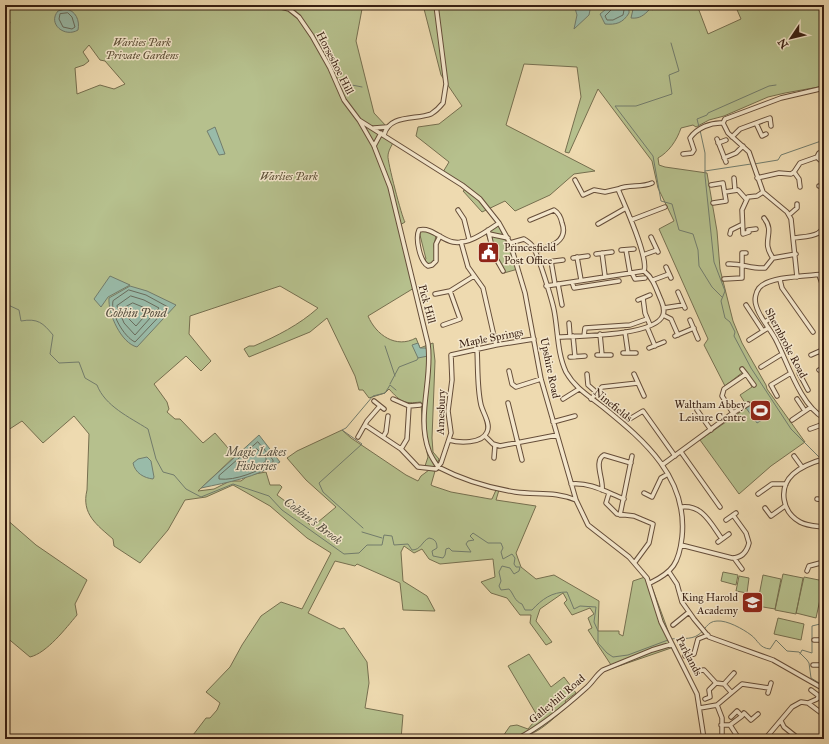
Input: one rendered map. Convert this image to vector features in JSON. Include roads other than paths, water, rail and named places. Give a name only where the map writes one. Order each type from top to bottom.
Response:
[{"type":"street","name":"Horseshoe Hill","points":[[249,5],[254,7],[284,7],[289,9],[298,17],[323,55],[344,100],[359,120],[383,134]]},
{"type":"street","points":[[374,128],[387,127],[408,117],[431,114],[443,103],[446,84],[436,5]]},
{"type":"street","points":[[724,123],[726,119],[769,102],[824,88]]},
{"type":"street","points":[[732,137],[740,129],[770,118],[771,126]]},
{"type":"street","name":"Pick Hill","points":[[359,120],[374,146],[390,188],[428,344],[430,366],[425,423],[429,451],[437,468]]},
{"type":"street","points":[[683,154],[692,153],[694,146],[690,138],[700,129],[713,123],[724,123]]},
{"type":"street","points":[[724,123],[726,130],[732,137],[749,152],[763,192],[789,215],[794,238],[797,278]]},
{"type":"street","points":[[756,123],[764,135],[764,140]]},
{"type":"street","points":[[374,146],[387,127]]},
{"type":"street","name":"Upshire Road","points":[[383,134],[476,195],[499,223],[509,241],[525,293],[541,379],[576,500],[588,525],[635,562]]},
{"type":"street","points":[[726,140],[718,141],[726,162]]},
{"type":"street","points":[[724,158],[736,152],[743,146]]},
{"type":"street","points":[[757,178],[794,172],[800,163],[819,157]]},
{"type":"street","points":[[794,172],[799,179],[800,187]]},
{"type":"street","points":[[734,178],[735,190],[746,199]]},
{"type":"street","points":[[575,180],[583,195],[594,190],[605,192],[634,185],[645,186],[652,182]]},
{"type":"street","points":[[711,185],[723,183],[725,192],[726,201],[713,203]]},
{"type":"street","points":[[618,188],[643,255],[646,266],[644,271]]},
{"type":"street","points":[[725,192],[735,190]]},
{"type":"street","points":[[756,229],[748,230],[749,232],[743,234],[741,225],[742,210],[746,199],[763,192]]},
{"type":"street","points":[[789,215],[797,208],[797,204]]},
{"type":"street","points":[[794,238],[817,235],[824,229],[822,212],[824,205]]},
{"type":"street","points":[[598,224],[626,208]]},
{"type":"street","points":[[631,220],[665,208]]},
{"type":"street","points":[[458,210],[464,219],[469,240]]},
{"type":"street","points":[[489,232],[509,241],[524,239],[532,245],[535,251],[558,242],[564,232],[564,226],[558,213],[554,210],[530,220]]},
{"type":"street","points":[[764,218],[767,222],[769,231],[766,247],[773,258]]},
{"type":"street","points":[[767,222],[773,219]]},
{"type":"street","points":[[440,236],[436,244],[436,261],[432,266],[427,265],[422,258],[417,232],[420,230],[427,230],[440,236],[449,241],[461,242],[489,232],[499,223]]},
{"type":"street","points":[[727,227],[731,232],[741,225]]},
{"type":"street","points":[[489,232],[494,255],[503,271]]},
{"type":"street","points":[[643,255],[657,251],[651,237]]},
{"type":"street","points":[[461,242],[465,261],[483,288],[496,345]]},
{"type":"street","points":[[621,250],[634,249]]},
{"type":"street","points":[[626,250],[631,273],[635,280],[645,278]]},
{"type":"street","name":"Ninefields","points":[[535,251],[554,309],[562,361],[566,371],[579,389],[645,443],[668,474],[682,507],[683,525],[681,545],[675,564],[669,572]]},
{"type":"street","points":[[596,254],[612,252]]},
{"type":"street","points":[[602,253],[605,276]]},
{"type":"street","points":[[724,278],[742,278],[742,253],[746,253]]},
{"type":"street","points":[[728,264],[738,263],[754,269],[765,268],[773,258],[796,254]]},
{"type":"street","points":[[581,280],[575,258],[588,256]]},
{"type":"street","points":[[562,304],[549,262],[563,260]]},
{"type":"street","points":[[653,280],[670,276],[666,266]]},
{"type":"street","points":[[546,286],[644,271]]},
{"type":"street","points":[[558,337],[625,332],[648,326],[660,320],[663,315],[664,308],[653,280],[644,271]]},
{"type":"street","name":"Shernbroke Road","points":[[824,274],[780,280],[762,285],[756,294],[755,305],[777,341],[791,373],[811,407],[824,418]]},
{"type":"street","points":[[819,275],[824,289]]},
{"type":"street","points":[[435,294],[450,291],[474,276]]},
{"type":"street","points":[[572,282],[574,288],[617,282],[614,276]]},
{"type":"street","points":[[780,280],[782,288],[813,332]]},
{"type":"street","points":[[443,325],[460,319],[450,291]]},
{"type":"street","points":[[664,308],[684,306],[678,292]]},
{"type":"street","points":[[638,300],[650,295]]},
{"type":"street","points":[[643,298],[648,326],[655,346]]},
{"type":"street","points":[[746,305],[763,331]]},
{"type":"street","points":[[663,315],[671,319],[676,335],[694,328]]},
{"type":"street","points":[[765,322],[771,318]]},
{"type":"street","points":[[584,336],[585,328],[630,325],[647,319]]},
{"type":"street","points":[[690,320],[698,339]]},
{"type":"street","points":[[569,323],[575,357]]},
{"type":"street","points":[[749,340],[768,328]]},
{"type":"street","points":[[625,332],[625,353],[636,353]]},
{"type":"street","points":[[600,334],[602,355]]},
{"type":"street","name":"Maple Springs","points":[[451,355],[496,345],[534,339]]},
{"type":"street","points":[[649,348],[664,342]]},
{"type":"street","points":[[449,440],[473,441],[485,436],[488,427],[481,404],[477,349]]},
{"type":"street","points":[[811,355],[820,351],[824,359]]},
{"type":"street","points":[[760,367],[782,354]]},
{"type":"street","name":"Amesbury","points":[[437,468],[441,463],[449,440],[451,426],[448,411],[451,388],[451,355]]},
{"type":"street","points":[[597,355],[611,355]]},
{"type":"street","points":[[570,357],[585,356]]},
{"type":"street","points":[[819,370],[824,368]]},
{"type":"street","points":[[742,369],[754,385]]},
{"type":"street","points":[[509,371],[512,384],[516,387],[541,379]]},
{"type":"street","points":[[777,396],[771,385],[791,373]]},
{"type":"street","points":[[799,373],[808,390]]},
{"type":"street","points":[[587,374],[588,385],[596,392]]},
{"type":"street","points":[[634,374],[644,396]]},
{"type":"street","points":[[733,412],[722,396],[722,391],[746,374]]},
{"type":"street","points":[[591,398],[602,387],[638,383]]},
{"type":"street","points":[[799,387],[804,384]]},
{"type":"street","points":[[563,399],[579,389]]},
{"type":"street","points":[[393,399],[409,406],[420,405]]},
{"type":"street","points":[[797,399],[805,411]]},
{"type":"street","points":[[374,401],[384,409]]},
{"type":"street","points":[[508,403],[522,460]]},
{"type":"street","points":[[662,465],[711,430],[733,412],[748,404]]},
{"type":"street","points":[[358,437],[367,421],[380,406]]},
{"type":"street","points":[[400,449],[407,439],[409,406]]},
{"type":"street","points":[[792,420],[811,407]]},
{"type":"street","points":[[697,410],[711,430]]},
{"type":"street","points":[[635,423],[630,419],[643,411],[675,456]]},
{"type":"street","points":[[383,437],[386,432],[388,416]]},
{"type":"street","points":[[553,422],[575,416]]},
{"type":"street","points":[[810,429],[821,425],[824,418]]},
{"type":"street","points":[[364,427],[383,437],[406,453],[418,468],[437,468],[502,489],[527,493],[557,494],[568,496],[576,500]]},
{"type":"street","points":[[485,436],[495,445],[500,446],[557,435]]},
{"type":"street","points":[[494,458],[495,445]]},
{"type":"street","points":[[681,452],[720,507]]},
{"type":"street","points":[[602,490],[599,462],[601,457],[604,455],[631,463]]},
{"type":"street","points":[[620,515],[632,456]]},
{"type":"street","points":[[794,456],[802,467]]},
{"type":"street","points":[[822,460],[802,467],[792,475],[786,484],[783,493],[785,506],[799,522],[824,528]]},
{"type":"street","points":[[644,493],[652,497],[661,478],[668,474]]},
{"type":"street","points":[[571,484],[581,483],[624,499]]},
{"type":"street","points":[[758,494],[772,484],[786,484]]},
{"type":"street","points":[[609,493],[606,500],[608,505],[620,515],[634,516],[659,526]]},
{"type":"street","points":[[817,499],[824,500]]},
{"type":"street","points":[[682,507],[688,506],[698,509],[722,539]]},
{"type":"street","points":[[765,508],[771,516],[785,506]]},
{"type":"street","points":[[681,545],[734,558],[743,554],[749,543],[746,533],[734,514],[726,520]]},
{"type":"street","points":[[635,562],[649,544],[653,524]]},
{"type":"street","points":[[718,542],[729,534]]},
{"type":"street","points":[[734,558],[742,569]]},
{"type":"street","name":"Parklands","points":[[635,562],[650,583],[662,622],[695,687],[700,708],[704,739]]},
{"type":"street","points":[[807,571],[809,566],[824,562]]},
{"type":"street","points":[[650,583],[669,572],[674,577],[682,602],[702,630],[708,635],[773,660],[824,690]]},
{"type":"street","points":[[673,625],[689,612]]},
{"type":"street","points":[[685,656],[694,654],[698,639],[708,635]]},
{"type":"street","points":[[814,640],[824,640]]},
{"type":"street","name":"Galleyhill Road","points":[[517,739],[538,728],[585,689],[603,670],[671,641]]},
{"type":"street","points":[[813,665],[824,666]]},
{"type":"street","points":[[697,670],[704,670],[716,683],[724,684],[731,692]]},
{"type":"street","points":[[724,684],[734,673]]},
{"type":"street","points":[[705,700],[710,697],[709,690],[716,683]]},
{"type":"street","points":[[700,708],[717,704],[739,685],[746,683],[770,688]]},
{"type":"street","points":[[768,693],[771,683]]},
{"type":"street","points":[[765,739],[792,707],[801,702],[808,703],[817,700],[819,696],[811,690]]},
{"type":"street","points":[[808,703],[824,715]]},
{"type":"street","points":[[717,704],[722,718],[722,739]]},
{"type":"street","points":[[731,717],[737,711],[742,716]]},
{"type":"street","points":[[722,725],[730,725],[744,713],[751,720],[758,714]]},
{"type":"street","points":[[781,721],[784,727],[799,739]]},
{"type":"street","points":[[730,725],[739,739]]},
{"type":"water","points":[[574,5],[586,5],[590,10],[589,15],[574,29],[577,15]]},
{"type":"water","points":[[611,5],[629,5],[629,13],[619,23],[605,24],[600,14]]},
{"type":"water","points":[[634,5],[645,5],[650,9],[642,16],[631,18]]},
{"type":"water","points":[[65,9],[72,11],[76,16],[78,20],[78,30],[73,32],[63,31],[56,25],[55,16],[58,11]]},
{"type":"water","points":[[215,127],[225,154],[219,155],[207,131]]},
{"type":"water","points":[[110,276],[130,285],[108,297],[101,307],[94,299]]},
{"type":"water","name":"Cobbin Pond","points":[[130,286],[147,291],[176,305],[137,347],[126,340],[121,334],[113,319],[109,305],[109,298]]},
{"type":"water","points":[[418,343],[420,348],[426,348],[428,356],[418,358],[412,345]]},
{"type":"water","points":[[752,405],[762,420],[757,423],[746,408]]},
{"type":"water","name":"Magic Lakes Fisheries","points":[[259,435],[280,462],[251,476],[201,488]]},
{"type":"water","points":[[147,457],[151,461],[154,477],[153,479],[140,474],[134,467],[133,463],[138,459]]},
{"type":"waterway","points":[[671,43],[679,71],[669,75],[672,94],[636,106],[615,106],[653,156],[661,201],[672,204],[679,230],[693,234],[698,250],[699,266],[712,287],[722,297]]},
{"type":"waterway","points":[[339,82],[349,84]]},
{"type":"waterway","points":[[352,85],[362,87]]},
{"type":"waterway","points":[[699,127],[697,119],[769,86],[776,85]]},
{"type":"waterway","points":[[700,130],[705,153],[705,176],[714,262],[725,291],[721,301],[725,318],[730,322],[735,332],[734,336],[751,368],[791,429],[821,459]]},
{"type":"waterway","points":[[754,164],[778,160],[781,155],[824,140]]},
{"type":"waterway","points":[[705,171],[751,164]]},
{"type":"waterway","name":"Cobbin's Brook","points":[[5,308],[6,304],[19,310],[21,321],[32,320],[40,322],[46,327],[53,335],[50,354],[59,363],[79,362],[85,378],[97,385],[112,405],[148,429],[156,459],[163,472],[174,475],[186,489],[201,497],[233,484],[269,496],[282,510],[344,554],[359,553],[367,545],[382,545],[384,535],[392,536],[394,545],[408,544],[412,550],[417,549],[427,539],[431,538],[436,542],[437,546],[437,548],[432,551],[433,556],[443,558],[446,549],[449,548],[452,551],[471,552],[466,544],[468,541],[474,540],[470,536],[473,533],[488,543],[501,543],[503,548],[501,552],[503,559],[512,554],[515,558],[514,564],[516,567],[520,567],[519,571],[514,574],[510,568],[502,566],[499,572],[501,581],[499,586],[501,590],[509,589],[519,603],[522,604],[525,610],[532,610],[544,599],[562,592],[567,592],[574,609],[580,606],[596,607],[594,622],[598,631],[598,643],[613,657],[628,655],[668,640]]},
{"type":"waterway","points":[[385,346],[395,376]]},
{"type":"waterway","points":[[390,384],[399,367],[417,360],[418,358]]},
{"type":"waterway","points":[[363,528],[323,492],[319,483],[362,444],[342,430],[346,428],[373,396],[385,393],[390,385],[396,390]]},
{"type":"waterway","points":[[822,462],[824,466]]},
{"type":"waterway","points":[[362,532],[382,538]]},
{"type":"waterway","name":"Cobbin's Brook","points":[[671,639],[695,637],[708,624],[714,621],[721,621],[735,625],[748,633],[763,647],[770,649],[776,640],[787,651],[799,652],[809,663],[811,678],[824,686]]},
{"type":"waterway","points":[[800,654],[802,650],[812,653],[812,626],[824,623]]},
{"type":"place","name":"Princesfield Post Office","points":[[488,253]]},
{"type":"place","name":"Waltham Abbey Leisure Centre","points":[[761,410]]},
{"type":"place","name":"King Harold Academy","points":[[753,603]]},
{"type":"park label","name":"Warlies Park Private Gardens","points":[[142,48]]},
{"type":"park label","name":"Warlies Park","points":[[289,176]]}]
